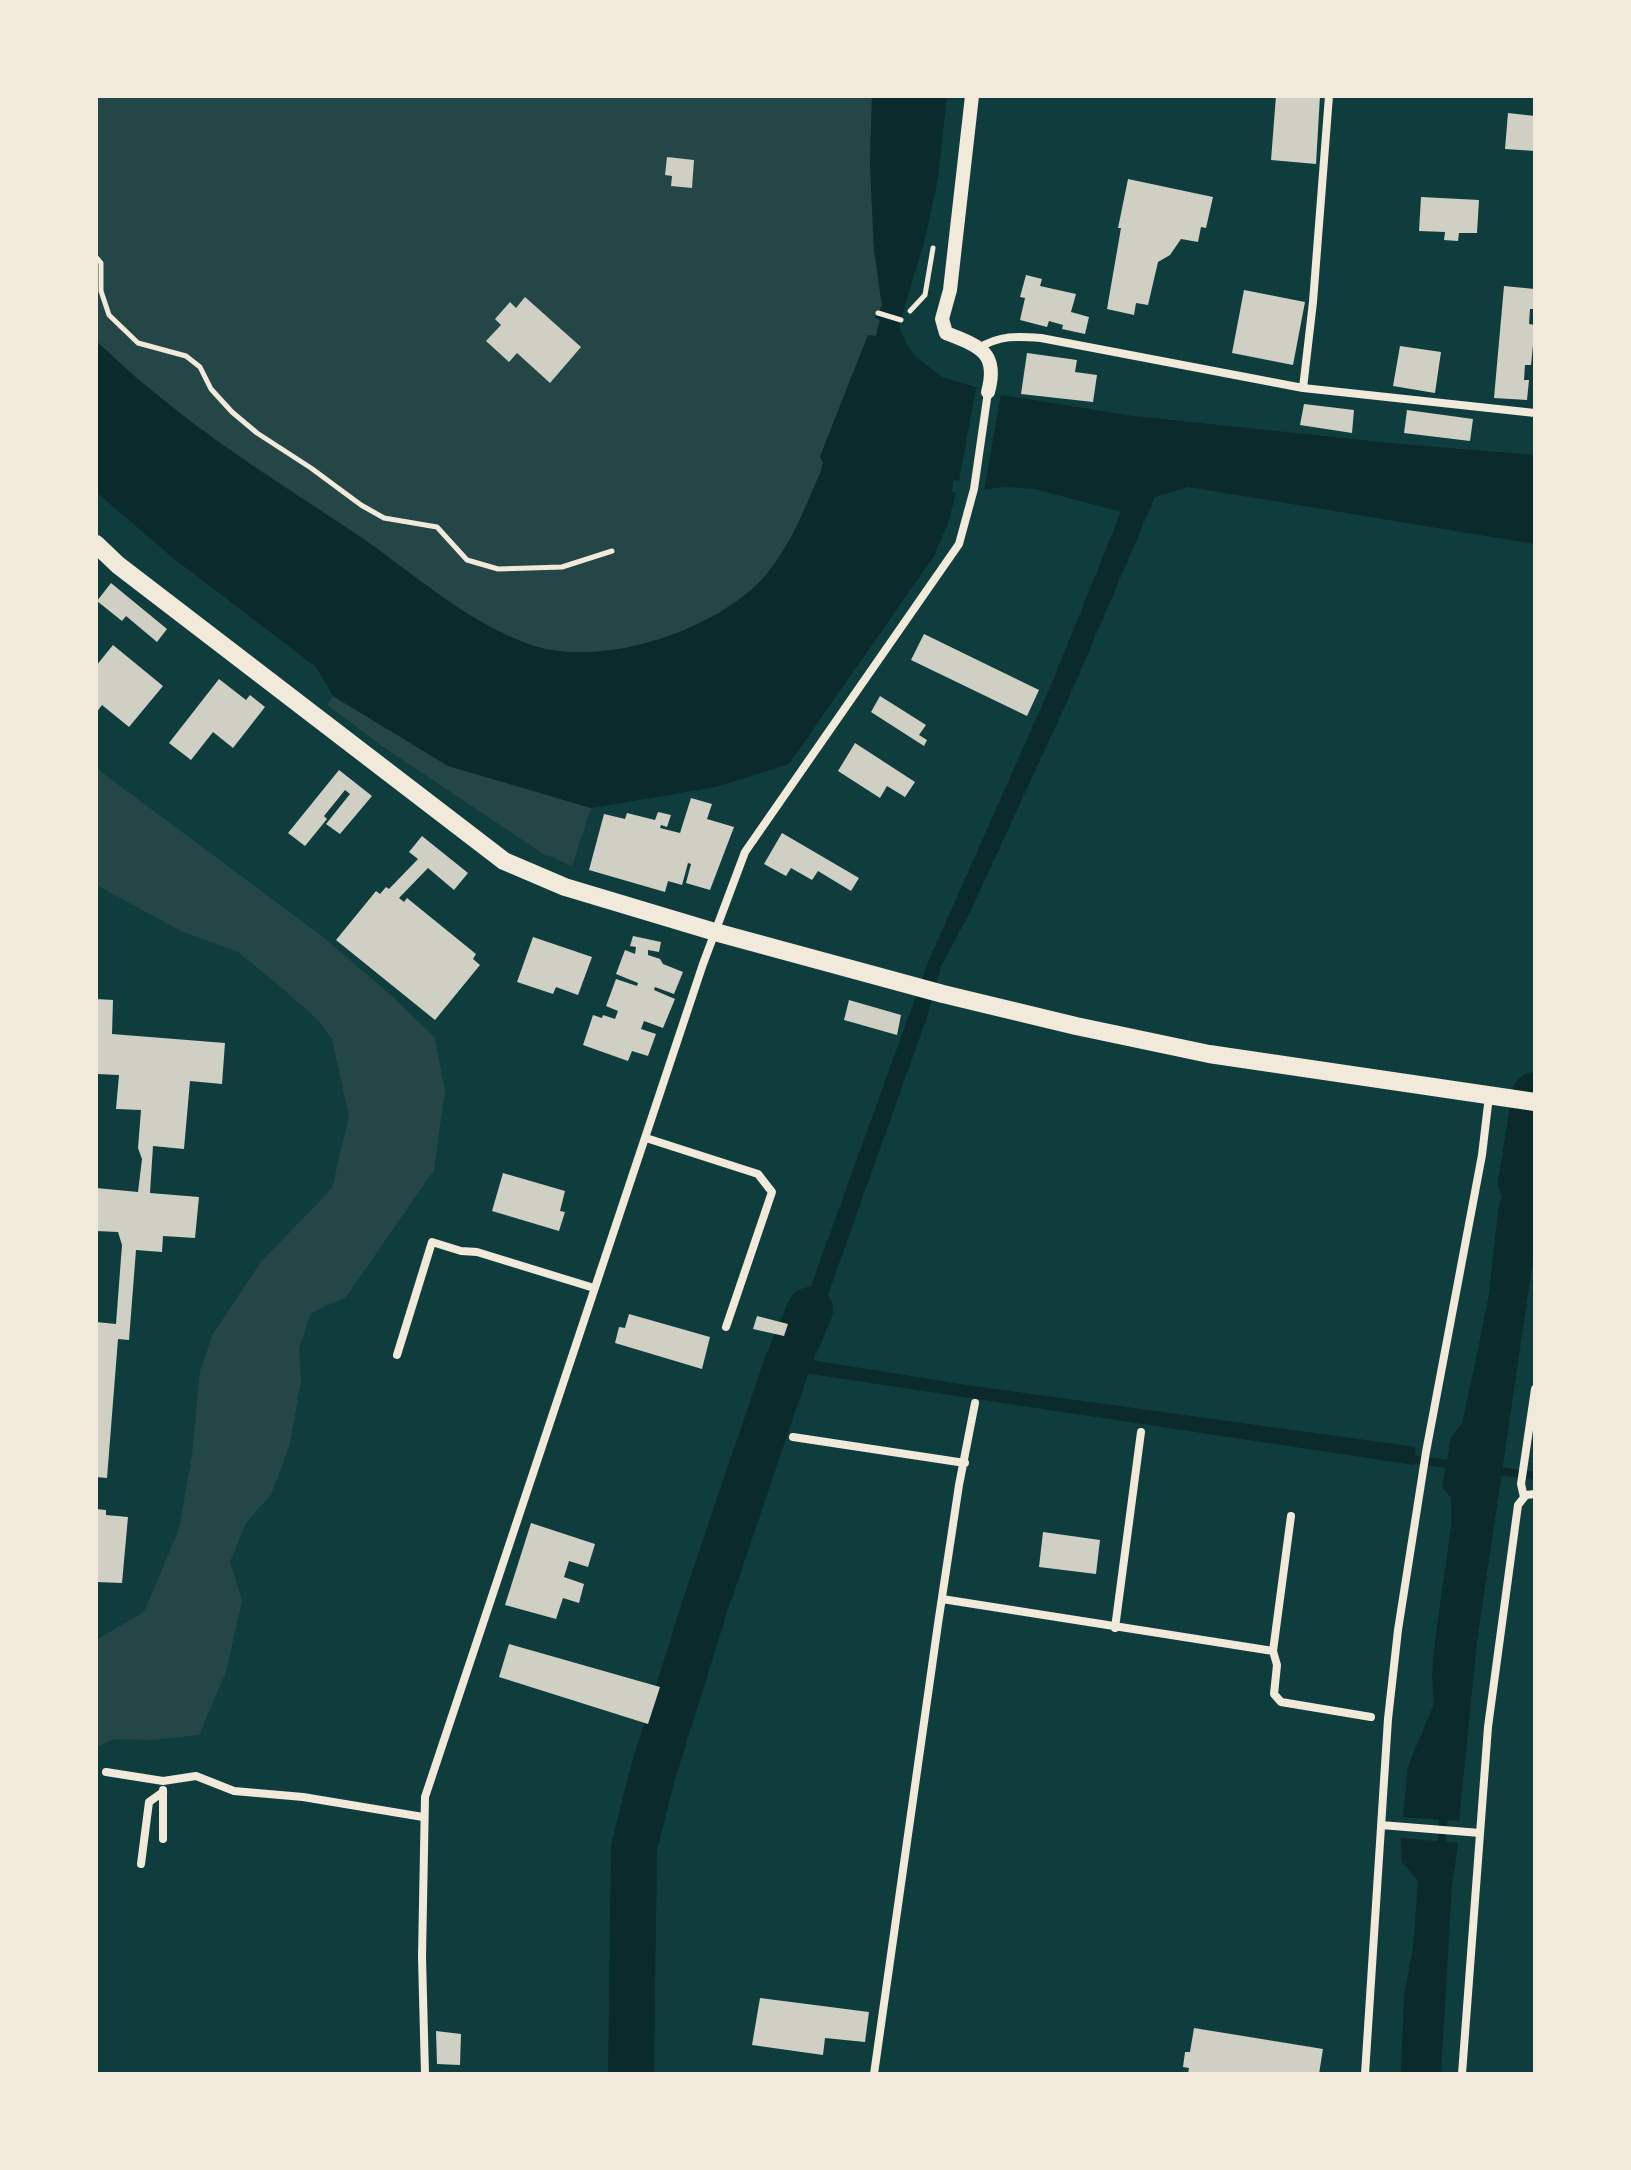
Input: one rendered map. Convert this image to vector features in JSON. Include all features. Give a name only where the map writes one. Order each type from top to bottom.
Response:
[{"type":"main road","points":[[96,544],[118,565],[504,861],[565,887],[715,932],[943,994],[1209,1054],[1535,1102]]},
{"type":"street","points":[[425,2074],[425,1797],[715,932],[745,852],[959,544],[974,489],[993,375],[990,359],[979,348],[946,333],[942,319],[950,290],[972,96]]},
{"type":"street","points":[[1303,388],[1329,96]]},
{"type":"street","points":[[979,348],[993,339],[1011,335],[1041,338],[1303,388],[1535,413]]},
{"type":"street","points":[[1365,2074],[1385,1826],[1388,1719],[1398,1630],[1426,1452],[1493,1097]]},
{"type":"street","points":[[646,1138],[758,1174],[772,1192],[726,1327]]},
{"type":"street","points":[[397,1355],[432,1242],[461,1251],[477,1252],[594,1288]]},
{"type":"street","points":[[1524,1497],[1521,1484],[1535,1389]]},
{"type":"street","points":[[874,2074],[959,1485],[975,1403]]},
{"type":"street","points":[[1115,1628],[1141,1432]]},
{"type":"street","points":[[793,1437],[965,1463]]},
{"type":"street","points":[[1462,2074],[1488,1727],[1518,1505],[1524,1497],[1535,1494]]},
{"type":"street","points":[[1291,1516],[1273,1651],[1277,1665],[1274,1694],[1281,1702],[1371,1717]]},
{"type":"street","points":[[942,1599],[1273,1651]]},
{"type":"street","points":[[106,1772],[163,1781],[196,1776],[234,1791],[303,1797],[423,1817]]},
{"type":"street","points":[[163,1781],[163,1839]]},
{"type":"street","points":[[141,1864],[149,1802],[163,1792]]},
{"type":"street","points":[[1385,1826],[1480,1833]]},
{"type":"lane","points":[[878,313],[902,320]]},
{"type":"path","points":[[902,320],[925,295],[934,239]]},
{"type":"path","points":[[96,257],[101,263],[101,291],[109,315],[138,343],[186,356],[200,367],[211,389],[232,412],[257,433],[361,505],[384,518],[437,527],[467,560],[498,569],[562,567],[612,551]]},
{"type":"shaded area","points":[[96,96],[872,96],[870,164],[874,249],[882,307],[875,318],[880,320],[876,337],[868,335],[820,456],[823,463],[821,471],[790,539],[774,565],[743,596],[688,629],[623,648],[590,652],[559,651],[531,645],[483,623],[249,463],[174,408],[96,341]]},
{"type":"shaded area","points":[[872,96],[947,96],[938,179],[926,235],[899,326],[906,344],[916,357],[942,377],[1001,395],[1134,416],[1535,455],[1535,544],[1188,487],[1155,497],[1071,693],[970,912],[941,966],[927,1017],[805,1359],[967,1385],[1416,1447],[1414,1465],[804,1373],[782,1366],[929,960],[1051,685],[1121,512],[1035,489],[1005,487],[956,493],[934,556],[789,764],[716,787],[591,808],[448,766],[333,696],[316,667],[173,558],[96,492],[96,341],[143,383],[224,445],[461,609],[507,635],[531,645],[559,651],[590,652],[623,648],[688,629],[743,596],[774,565],[790,540],[821,471],[823,463],[820,457],[868,335],[876,336],[880,320],[875,318],[882,306],[874,249],[870,164]]},
{"type":"shaded area","points":[[333,696],[447,765],[591,808],[572,866],[542,853],[382,746],[327,705]]},
{"type":"shaded area","points":[[96,768],[323,937],[392,996],[435,1038],[445,1091],[434,1170],[346,1297],[311,1313],[299,1348],[301,1380],[290,1444],[271,1495],[246,1523],[230,1562],[242,1601],[226,1672],[199,1735],[152,1740],[114,1739],[96,1747],[96,1640],[144,1612],[179,1529],[192,1455],[200,1371],[213,1334],[261,1262],[332,1188],[349,1117],[332,1039],[319,1021],[238,952],[181,931],[96,885]]},
{"type":"shaded area","points":[[1517,1121],[1535,1123],[1535,1246],[1477,1642],[1459,1821],[1403,1817],[1408,1766],[1434,1704],[1432,1675],[1435,1640],[1451,1527],[1451,1498],[1442,1487],[1451,1438],[1462,1423],[1475,1364],[1488,1299],[1499,1206],[1510,1174]]},
{"type":"shaded area","points":[[1401,1838],[1458,1843],[1452,1887],[1441,2074],[1401,2074],[1404,1995],[1413,1948],[1418,1881],[1402,1862]]},
{"type":"pier","points":[[976,388],[1001,395],[984,491],[956,493],[952,492],[953,480],[959,481]]},
{"type":"building","points":[[1276,96],[1320,96],[1316,164],[1271,160]]},
{"type":"building","points":[[1508,113],[1535,116],[1535,151],[1505,149]]},
{"type":"building","points":[[667,157],[694,160],[692,188],[671,186],[672,176],[665,175]]},
{"type":"building","points":[[1128,179],[1213,197],[1206,228],[1201,227],[1198,242],[1181,239],[1170,255],[1158,262],[1148,305],[1136,303],[1134,315],[1107,309]]},
{"type":"building","points":[[1421,197],[1479,200],[1477,233],[1459,233],[1458,241],[1444,240],[1445,232],[1419,231]]},
{"type":"building","points":[[1026,275],[1042,279],[1040,286],[1076,294],[1071,312],[1089,317],[1085,334],[1062,329],[1063,325],[1049,321],[1047,327],[1020,320],[1025,298],[1020,297]]},
{"type":"building","points":[[1504,286],[1535,289],[1535,309],[1530,309],[1529,324],[1535,325],[1531,365],[1525,365],[1524,380],[1529,380],[1527,400],[1494,398]]},
{"type":"building","points":[[1244,290],[1305,302],[1293,365],[1232,353]]},
{"type":"building","points":[[525,297],[581,347],[550,383],[517,353],[509,362],[486,341],[501,325],[495,319],[510,302],[516,308]]},
{"type":"building","points":[[1400,346],[1441,352],[1435,393],[1393,386]]},
{"type":"building","points":[[1027,353],[1077,360],[1075,372],[1097,375],[1093,402],[1021,394]]},
{"type":"building","points":[[1304,404],[1354,410],[1352,433],[1300,425]]},
{"type":"building","points":[[1407,410],[1473,419],[1470,441],[1404,433]]},
{"type":"building","points":[[111,583],[167,629],[157,642],[126,616],[122,621],[97,601]]},
{"type":"building","points":[[924,634],[1039,690],[1027,716],[911,660]]},
{"type":"building","points":[[113,645],[163,686],[129,727],[102,705],[96,713],[96,666]]},
{"type":"building","points":[[219,679],[246,700],[250,695],[265,707],[233,748],[213,732],[191,760],[169,743]]},
{"type":"building","points":[[880,696],[926,725],[919,735],[927,740],[924,746],[871,712]]},
{"type":"building","points":[[855,743],[915,782],[905,797],[887,786],[880,798],[838,771]]},
{"type":"building","points":[[339,770],[372,796],[340,834],[326,824],[350,794],[345,790],[305,846],[288,833]]},
{"type":"building","points":[[691,798],[712,804],[707,819],[734,827],[710,890],[686,883],[691,864],[688,863],[682,885],[668,881],[665,892],[589,870],[604,814],[625,819],[627,813],[655,820],[658,812],[671,815],[667,827],[661,825],[660,828],[680,833]]},
{"type":"building","points":[[782,833],[859,878],[851,891],[818,871],[812,880],[791,868],[786,876],[764,864]]},
{"type":"building","points":[[422,836],[468,873],[454,890],[428,868],[399,898],[404,902],[407,898],[476,954],[473,959],[480,965],[435,1020],[336,940],[376,891],[380,894],[386,887],[389,889],[418,859],[409,852]]},
{"type":"building","points":[[633,936],[661,942],[659,952],[648,950],[648,955],[683,972],[674,994],[655,987],[654,990],[675,999],[663,1028],[644,1021],[641,1029],[656,1034],[648,1056],[632,1051],[628,1061],[583,1045],[593,1015],[615,1019],[618,1011],[606,1006],[616,979],[637,986],[638,983],[616,974],[625,950],[635,954],[636,947],[630,946]]},
{"type":"building","points":[[533,937],[592,957],[578,995],[556,987],[553,994],[517,982]]},
{"type":"building","points":[[96,999],[113,1000],[112,1034],[225,1043],[222,1084],[190,1081],[184,1149],[153,1146],[150,1193],[199,1197],[195,1238],[163,1236],[162,1252],[136,1250],[129,1340],[118,1339],[107,1478],[96,1477],[96,1322],[116,1324],[122,1245],[118,1232],[96,1231],[96,1188],[138,1192],[142,1159],[138,1148],[141,1110],[116,1109],[119,1075],[96,1074]]},
{"type":"building","points":[[849,1000],[901,1015],[897,1035],[844,1020]]},
{"type":"building","points":[[503,1173],[565,1191],[560,1211],[565,1212],[559,1231],[492,1211]]},
{"type":"building","points":[[629,1314],[710,1337],[702,1369],[615,1343],[619,1327],[625,1328]]},
{"type":"building","points":[[757,1316],[788,1324],[784,1336],[753,1329]]},
{"type":"building","points":[[96,1509],[106,1510],[106,1515],[128,1517],[122,1583],[96,1582]]},
{"type":"building","points":[[531,1523],[595,1544],[588,1567],[569,1561],[564,1577],[584,1584],[579,1603],[563,1598],[556,1619],[505,1605]]},
{"type":"building","points":[[1043,1532],[1100,1540],[1096,1574],[1039,1567]]},
{"type":"building","points":[[509,1644],[660,1687],[648,1724],[499,1677]]},
{"type":"building","points":[[760,1998],[869,2012],[865,2042],[825,2038],[823,2055],[752,2045]]},
{"type":"building","points":[[1194,2028],[1323,2049],[1319,2074],[1188,2074],[1189,2068],[1183,2067],[1185,2052],[1190,2052]]},
{"type":"building","points":[[436,2031],[461,2034],[460,2065],[437,2064]]},
{"type":"waterway","points":[[1521,1183],[1535,1095]]},
{"type":"waterway","points":[[631,2074],[634,1848],[652,1776],[705,1606],[787,1364],[810,1310]]},
{"type":"waterway","points":[[1405,1458],[1455,1465]]},
{"type":"waterway","points":[[1492,1470],[1535,1476]]},
{"type":"waterway","points":[[1441,1852],[1444,1810]]}]
